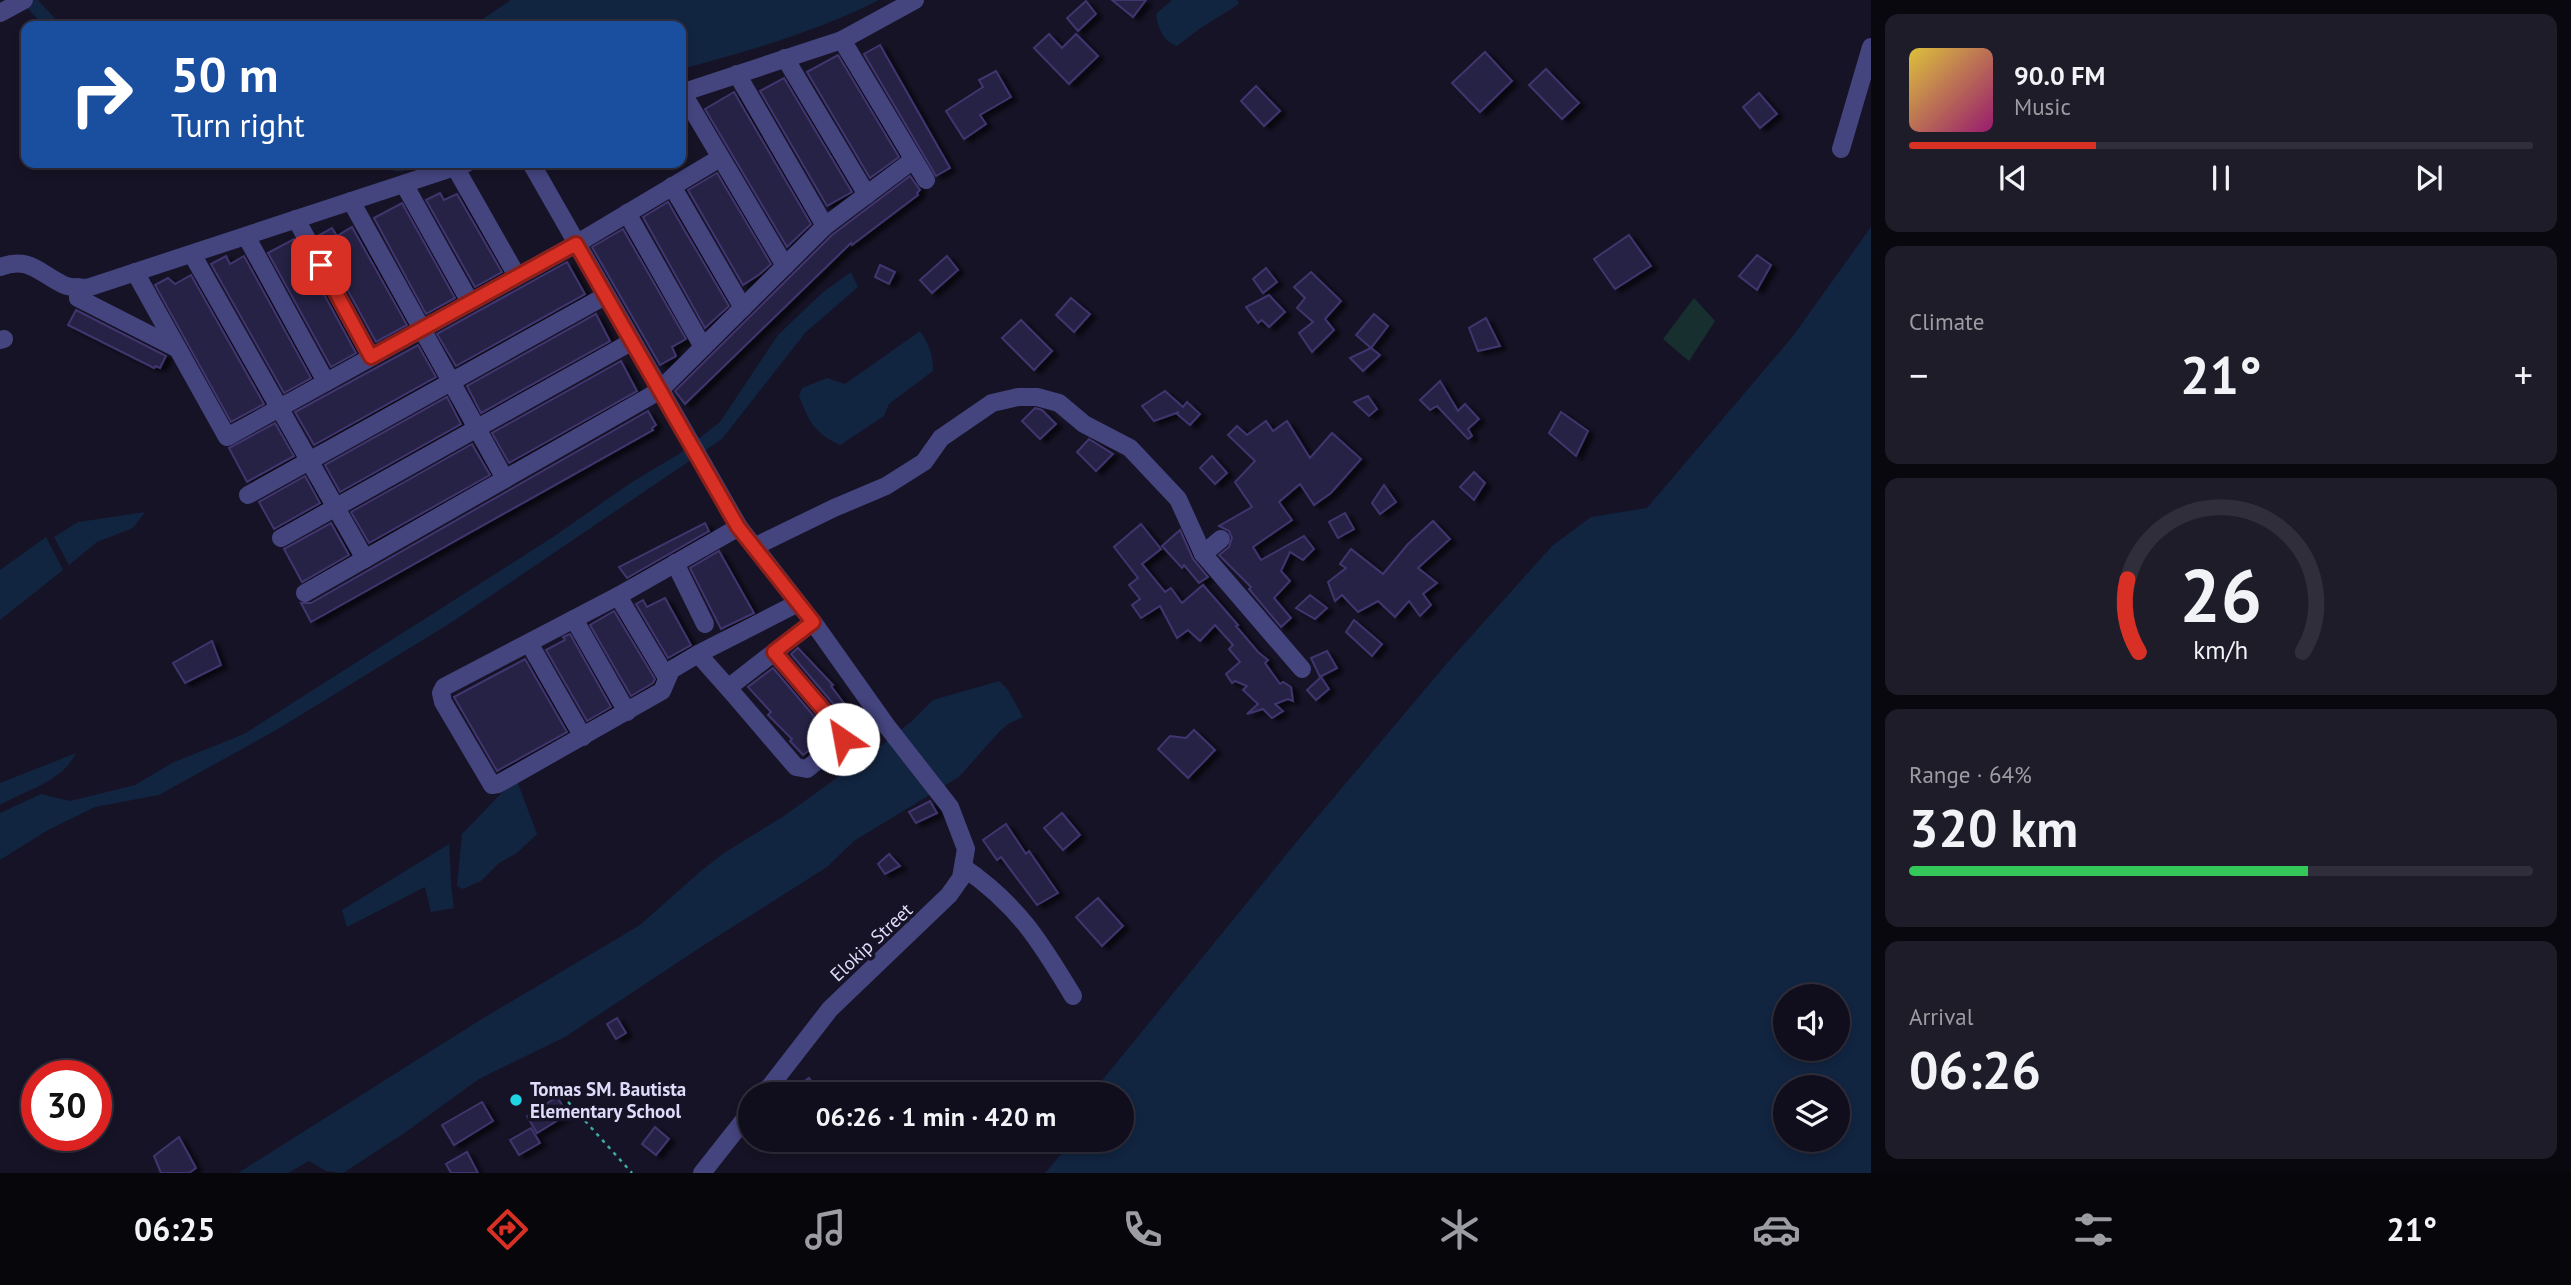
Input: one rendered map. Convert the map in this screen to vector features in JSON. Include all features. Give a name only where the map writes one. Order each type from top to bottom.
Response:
[{"type":"street","points":[[0,13],[24,0]]},
{"type":"street","points":[[686,91],[842,40],[915,0]]},
{"type":"street","points":[[842,40],[926,180]]},
{"type":"street","points":[[1841,149],[1871,47]]},
{"type":"street","points":[[785,58],[867,195]]},
{"type":"street","points":[[737,74],[825,226]]},
{"type":"street","points":[[686,101],[785,266]]},
{"type":"street","points":[[135,272],[227,436],[576,244],[720,158]]},
{"type":"street","points":[[305,593],[659,391],[825,226],[914,160]]},
{"type":"street","points":[[0,267],[12,262],[32,265],[66,286],[86,288],[452,168]]},
{"type":"street","points":[[463,168],[517,276]]},
{"type":"street","points":[[534,168],[738,527],[813,622],[886,725],[950,807],[966,849],[963,867],[984,882],[1018,914],[1037,937],[1073,996]]},
{"type":"street","points":[[404,184],[471,302]]},
{"type":"street","points":[[672,186],[743,307]]},
{"type":"street","points":[[351,201],[505,479]]},
{"type":"street","points":[[627,213],[703,347]]},
{"type":"street","points":[[296,219],[371,357]]},
{"type":"street","points":[[246,236],[327,382]]},
{"type":"street","points":[[192,254],[365,559]]},
{"type":"street","points":[[78,287],[78,298],[178,349]]},
{"type":"street","points":[[248,495],[605,296]]},
{"type":"street","points":[[281,538],[631,342]]},
{"type":"street","points":[[754,547],[886,486],[924,462],[941,439],[992,403],[1018,397],[1037,397],[1059,403],[1084,424],[1130,448],[1178,499],[1203,554],[1302,669]]},
{"type":"street","points":[[738,527],[618,596],[444,687],[441,693],[443,702],[492,785],[662,691],[671,670],[798,603]]},
{"type":"street","points":[[1203,554],[1221,539]]},
{"type":"street","points":[[675,563],[705,624]]},
{"type":"street","points":[[618,596],[667,678]]},
{"type":"street","points":[[575,619],[627,712]]},
{"type":"street","points":[[730,690],[733,684],[813,622]]},
{"type":"street","points":[[529,643],[583,737]]},
{"type":"street","points":[[698,654],[796,767],[807,769],[843,739],[844,734],[774,652]]},
{"type":"street","name":"Elokip Street","points":[[773,1082],[830,1009],[949,895],[961,878],[963,867]]},
{"type":"street","points":[[702,1173],[738,1127]]},
{"type":"path","points":[[551,1083],[632,1173]]},
{"type":"green space","points":[[1694,298],[1715,321],[1689,361],[1663,339]]},
{"type":"water","points":[[20,0],[38,0],[57,21],[39,21]]},
{"type":"water","points":[[511,0],[879,0],[782,40],[686,68],[686,21],[478,21]]},
{"type":"water","points":[[1172,0],[1237,0],[1239,4],[1177,46],[1162,34],[1156,14]]},
{"type":"water","points":[[384,168],[414,168],[400,171]]},
{"type":"water","points":[[1871,227],[1871,1173],[1045,1173],[1063,1152],[1134,1152],[1134,1082],[1101,1082],[1303,834],[1448,662],[1552,546],[1591,517],[1647,508],[1793,336]]},
{"type":"water","points":[[851,272],[858,287],[805,333],[722,439],[452,622],[278,729],[159,795],[95,807],[48,830],[0,860],[0,813],[41,794],[70,801],[135,785],[172,763],[244,734],[679,454],[720,422],[778,335],[822,293]]},
{"type":"water","points":[[920,331],[930,350],[933,371],[889,404],[884,416],[840,445],[818,431],[799,396],[802,388],[827,378],[845,384]]},
{"type":"water","points":[[145,512],[133,528],[97,542],[69,565],[54,537],[78,522]]},
{"type":"water","points":[[46,537],[63,570],[0,620],[0,570]]},
{"type":"water","points":[[999,681],[1008,690],[1023,717],[999,732],[959,777],[854,841],[827,867],[565,1037],[479,1079],[343,1173],[326,1171],[309,1161],[288,1173],[238,1173],[480,1020],[640,925],[724,853],[784,816],[878,748],[933,700]]},
{"type":"water","points":[[76,753],[70,763],[53,778],[0,805],[0,783]]},
{"type":"water","points":[[516,778],[537,834],[517,853],[499,863],[481,881],[463,889],[457,886],[462,834]]},
{"type":"water","points":[[449,844],[454,908],[431,912],[425,887],[347,927],[342,910]]},
{"type":"building","points":[[1112,0],[1146,0],[1133,17]]},
{"type":"building","points":[[1086,1],[1096,14],[1078,31],[1067,18]]},
{"type":"building","points":[[1049,34],[1062,48],[1076,34],[1098,56],[1069,84],[1034,48]]},
{"type":"building","points":[[880,45],[950,168],[936,176],[864,54]]},
{"type":"building","points":[[1485,52],[1512,81],[1480,112],[1452,83]]},
{"type":"building","points":[[838,55],[899,157],[870,178],[807,72]]},
{"type":"building","points":[[1546,69],[1579,103],[1562,119],[1529,85]]},
{"type":"building","points":[[996,71],[1011,97],[980,115],[986,124],[964,139],[946,111],[983,87],[979,80]]},
{"type":"building","points":[[784,78],[852,192],[827,206],[760,91]]},
{"type":"building","points":[[1256,86],[1280,111],[1264,126],[1241,101]]},
{"type":"building","points":[[734,92],[811,224],[787,247],[705,109]]},
{"type":"building","points":[[1759,93],[1777,114],[1760,128],[1743,107]]},
{"type":"building","points":[[717,173],[771,264],[743,285],[688,190]]},
{"type":"building","points":[[910,176],[920,190],[918,195],[852,245],[851,243],[685,404],[675,391],[832,235]]},
{"type":"building","points":[[440,193],[444,200],[457,194],[502,272],[475,287],[426,200]]},
{"type":"building","points":[[668,202],[729,306],[705,328],[643,217]]},
{"type":"building","points":[[402,203],[455,298],[426,314],[374,218]]},
{"type":"building","points":[[352,227],[407,325],[376,342],[318,236],[332,228],[337,236]]},
{"type":"building","points":[[623,229],[686,339],[672,347],[676,356],[660,365],[592,247]]},
{"type":"building","points":[[1629,235],[1651,266],[1615,289],[1594,259]]},
{"type":"building","points":[[294,239],[356,353],[331,367],[268,253]]},
{"type":"building","points":[[1757,255],[1771,265],[1757,290],[1739,276]]},
{"type":"building","points":[[226,256],[230,264],[244,256],[311,378],[284,393],[211,264]]},
{"type":"building","points":[[947,256],[958,270],[932,293],[920,280]]},
{"type":"building","points":[[567,262],[585,294],[456,366],[437,334]]},
{"type":"building","points":[[880,265],[895,272],[889,284],[875,277]]},
{"type":"building","points":[[1266,268],[1277,282],[1263,293],[1253,279]]},
{"type":"building","points":[[1311,272],[1341,301],[1325,319],[1334,330],[1312,352],[1299,333],[1313,322],[1297,308],[1305,298],[1294,287]]},
{"type":"building","points":[[191,275],[264,404],[231,422],[155,285],[168,278],[175,284]]},
{"type":"building","points":[[1269,295],[1285,312],[1269,327],[1262,320],[1258,323],[1246,307]]},
{"type":"building","points":[[1071,298],[1090,314],[1074,332],[1056,315]]},
{"type":"building","points":[[76,310],[166,356],[160,368],[154,368],[68,325]]},
{"type":"building","points":[[596,314],[610,341],[481,413],[467,386]]},
{"type":"building","points":[[1374,314],[1388,326],[1371,348],[1356,335]]},
{"type":"building","points":[[1486,318],[1500,346],[1478,351],[1469,328]]},
{"type":"building","points":[[1021,320],[1052,351],[1034,370],[1002,338]]},
{"type":"building","points":[[418,345],[436,377],[314,445],[295,412]]},
{"type":"building","points":[[1371,348],[1380,355],[1363,371],[1350,358]]},
{"type":"building","points":[[621,361],[637,391],[509,463],[492,433]]},
{"type":"building","points":[[1440,381],[1458,411],[1465,404],[1479,419],[1468,429],[1472,436],[1468,439],[1437,406],[1430,410],[1420,400]]},
{"type":"building","points":[[1165,391],[1183,407],[1187,402],[1200,414],[1190,425],[1177,414],[1179,412],[1154,421],[1142,406]]},
{"type":"building","points":[[1368,396],[1377,409],[1369,416],[1354,402]]},
{"type":"building","points":[[447,397],[461,424],[340,492],[325,465]]},
{"type":"building","points":[[1035,408],[1042,410],[1056,424],[1040,439],[1022,421]]},
{"type":"building","points":[[648,411],[656,425],[653,430],[311,622],[301,603],[311,603]]},
{"type":"building","points":[[1561,412],[1588,431],[1576,456],[1549,433]]},
{"type":"building","points":[[1266,421],[1273,431],[1287,421],[1310,458],[1332,433],[1361,459],[1331,493],[1314,505],[1300,484],[1279,502],[1292,520],[1253,547],[1261,560],[1304,536],[1314,549],[1303,560],[1290,552],[1281,571],[1290,581],[1274,598],[1291,618],[1281,627],[1249,589],[1251,587],[1219,555],[1229,547],[1232,538],[1229,531],[1219,526],[1252,507],[1235,482],[1255,461],[1228,435],[1237,426],[1247,435]]},
{"type":"building","points":[[275,423],[294,456],[247,482],[229,448]]},
{"type":"building","points":[[1089,439],[1113,454],[1096,471],[1077,452]]},
{"type":"building","points":[[472,444],[490,475],[369,543],[351,512]]},
{"type":"building","points":[[1212,456],[1227,473],[1215,484],[1200,468]]},
{"type":"building","points":[[1474,472],[1485,483],[1474,500],[1460,487]]},
{"type":"building","points":[[305,476],[320,503],[274,529],[259,502]]},
{"type":"building","points":[[1384,485],[1396,502],[1380,514],[1372,503]]},
{"type":"building","points":[[1345,513],[1354,529],[1338,538],[1329,522]]},
{"type":"building","points":[[1433,521],[1450,539],[1418,568],[1437,583],[1423,594],[1431,605],[1420,616],[1409,601],[1395,617],[1378,601],[1358,612],[1342,595],[1335,601],[1328,582],[1346,568],[1340,564],[1351,549],[1383,574],[1408,544]]},
{"type":"building","points":[[331,523],[349,555],[302,582],[284,549]]},
{"type":"building","points":[[705,523],[709,531],[627,578],[619,567]]},
{"type":"building","points":[[1141,524],[1161,549],[1142,564],[1165,592],[1171,588],[1182,603],[1203,585],[1258,652],[1268,660],[1265,663],[1280,684],[1283,682],[1291,687],[1293,701],[1288,699],[1275,704],[1283,711],[1272,718],[1263,709],[1247,714],[1258,704],[1243,690],[1247,686],[1235,681],[1232,683],[1226,674],[1240,662],[1229,649],[1233,645],[1215,625],[1200,641],[1188,630],[1177,638],[1160,606],[1141,618],[1132,605],[1140,599],[1129,585],[1138,578],[1114,547]]},
{"type":"building","points":[[1180,530],[1193,559],[1208,577],[1199,583],[1184,565],[1182,568],[1162,546]]},
{"type":"building","points":[[719,551],[754,613],[721,629],[690,568]]},
{"type":"building","points":[[1310,595],[1327,608],[1315,619],[1296,608]]},
{"type":"building","points":[[665,598],[691,645],[668,658],[636,604],[643,600],[647,607]]},
{"type":"building","points":[[614,611],[655,679],[653,683],[631,696],[590,625]]},
{"type":"building","points":[[1354,620],[1382,644],[1372,656],[1346,632]]},
{"type":"building","points":[[570,634],[611,707],[587,721],[546,650],[565,640],[563,637]]},
{"type":"building","points":[[212,641],[221,665],[185,683],[173,663]]},
{"type":"building","points":[[798,648],[833,685],[831,686],[853,715],[847,720],[791,654]]},
{"type":"building","points":[[1327,651],[1337,668],[1320,677],[1311,658]]},
{"type":"building","points":[[525,659],[567,732],[497,771],[454,697]]},
{"type":"building","points":[[773,668],[830,735],[803,755],[790,741],[792,739],[768,715],[771,712],[748,687]]},
{"type":"building","points":[[1321,677],[1329,689],[1316,700],[1307,690]]},
{"type":"building","points":[[1194,730],[1215,750],[1188,778],[1158,749],[1170,736],[1186,738]]},
{"type":"building","points":[[930,801],[937,813],[916,823],[909,812]]},
{"type":"building","points":[[1062,813],[1080,835],[1063,850],[1044,828]]},
{"type":"building","points":[[1006,824],[1026,854],[1029,851],[1058,893],[1037,905],[1001,857],[997,860],[983,840]]},
{"type":"building","points":[[889,854],[900,866],[885,874],[878,864]]},
{"type":"building","points":[[1098,898],[1123,926],[1102,946],[1076,917]]},
{"type":"building","points":[[617,1018],[626,1033],[616,1039],[607,1024]]},
{"type":"building","points":[[557,1097],[568,1114],[537,1133],[527,1116]]},
{"type":"building","points":[[482,1102],[493,1121],[454,1145],[442,1125]]},
{"type":"building","points":[[655,1127],[669,1139],[656,1155],[642,1144]]},
{"type":"building","points":[[531,1128],[540,1143],[519,1155],[510,1140]]},
{"type":"building","points":[[179,1137],[196,1168],[189,1173],[161,1173],[154,1156]]},
{"type":"building","points":[[467,1152],[478,1173],[451,1173],[446,1164]]},
{"type":"place","name":"Tomas SM. Bautista Elementary School","points":[[516,1100]]},
{"type":"route","points":[[321,265],[371,357],[576,244],[738,527],[813,622],[774,652],[844,734],[843,739]]}]
